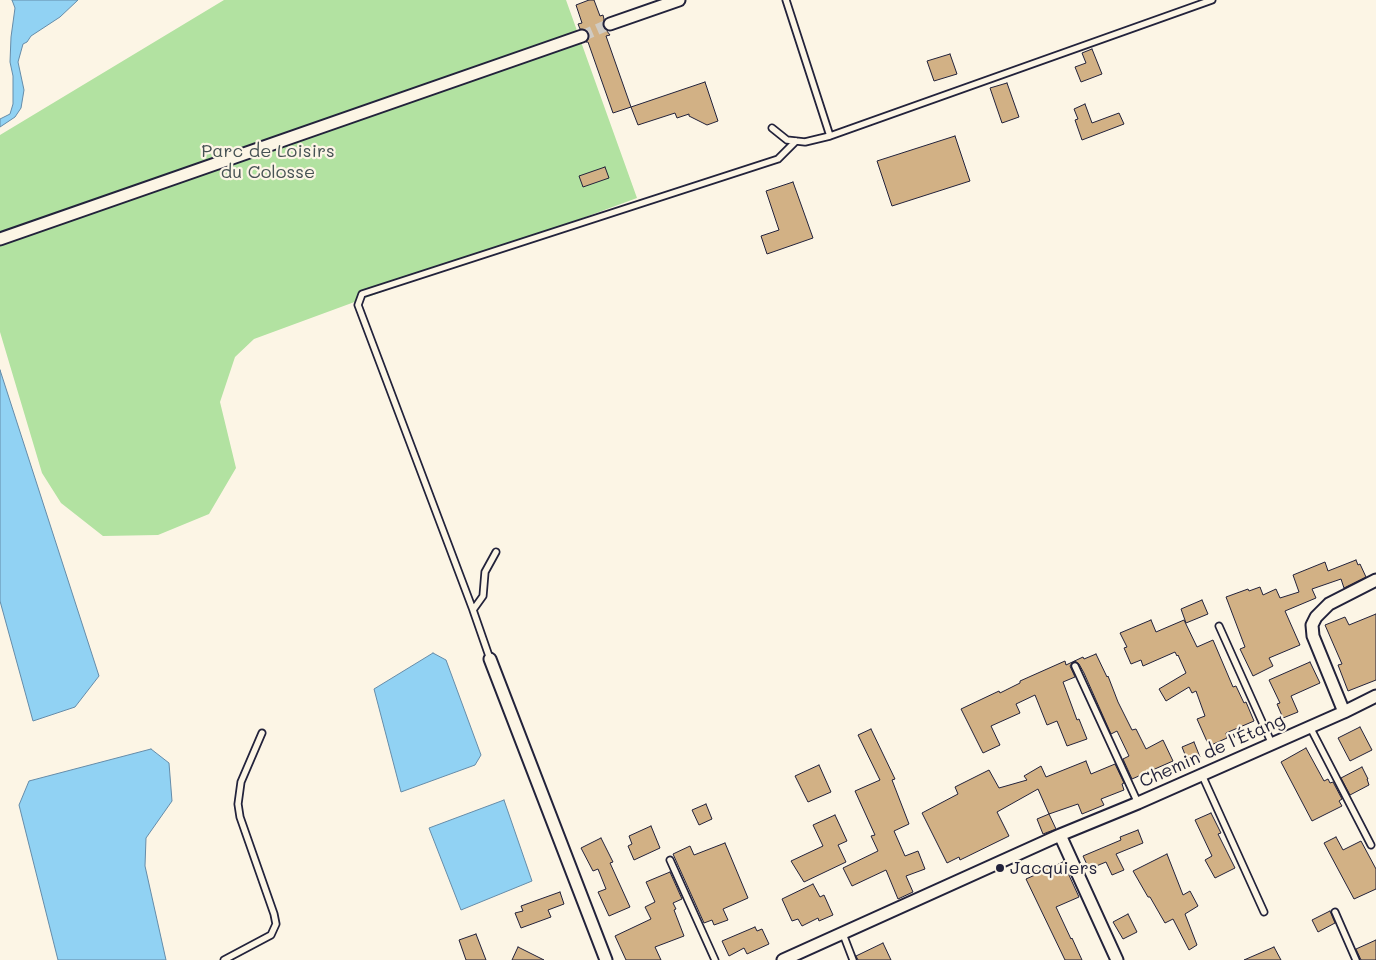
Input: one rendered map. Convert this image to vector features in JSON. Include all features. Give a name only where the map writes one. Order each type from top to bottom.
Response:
[{"type":"street","points":[[610,24],[679,0]]},
{"type":"street","points":[[0,238],[582,36]]},
{"type":"street","points":[[1344,712],[1313,636],[1312,625],[1316,617],[1329,604],[1376,580]]},
{"type":"street","points":[[490,659],[606,960]]},
{"type":"street","name":"Chemin de l'Étang","points":[[789,959],[1060,835],[1202,775],[1376,696]]},
{"type":"street","points":[[1060,835],[1117,960]]},
{"type":"lane","points":[[786,0],[830,136]]},
{"type":"lane","points":[[772,128],[787,140],[805,142],[830,136],[1212,0]]},
{"type":"lane","points":[[490,659],[358,305],[362,294],[778,159],[796,141]]},
{"type":"lane","points":[[473,610],[483,596],[485,572],[496,552]]},
{"type":"lane","points":[[1219,626],[1272,744]]},
{"type":"lane","points":[[1075,666],[1138,803]]},
{"type":"lane","points":[[1310,727],[1371,844]]},
{"type":"lane","points":[[224,960],[270,935],[276,924],[240,818],[238,804],[241,782],[262,733]]},
{"type":"lane","points":[[1202,775],[1264,912]]},
{"type":"lane","points":[[670,860],[715,960]]},
{"type":"lane","points":[[1335,912],[1356,960]]},
{"type":"lane","points":[[843,934],[853,960]]},
{"type":"green space","name":"Parc de Loisirs du Colosse","points":[[224,0],[566,0],[637,198],[254,339],[235,357],[220,402],[236,468],[209,514],[158,535],[103,536],[61,503],[42,473],[0,332],[0,135]]},
{"type":"water","points":[[12,0],[78,0],[60,17],[31,36],[23,44],[18,62],[24,90],[21,108],[15,117],[0,127],[0,119],[10,114],[13,104],[13,76],[10,62],[15,8]]},
{"type":"water","points":[[0,370],[99,676],[75,707],[33,721],[0,601]]},
{"type":"water","points":[[433,653],[446,660],[481,755],[475,765],[401,792],[374,689]]},
{"type":"water","points":[[151,749],[169,763],[172,801],[146,838],[145,866],[166,960],[58,960],[19,805],[29,781]]},
{"type":"water","points":[[504,800],[532,881],[461,910],[429,828]]},
{"type":"building","points":[[594,0],[600,16],[603,15],[603,26],[610,35],[606,36],[631,107],[613,113],[588,42],[586,42],[589,38],[589,33],[586,30],[580,29],[578,24],[582,23],[576,5]]},
{"type":"building","points":[[1092,49],[1102,74],[1081,82],[1075,67],[1086,63],[1082,53]]},
{"type":"building","points":[[950,54],[957,74],[934,81],[927,61]]},
{"type":"building","points":[[705,82],[718,121],[707,125],[689,116],[689,114],[677,118],[675,113],[638,125],[631,107]]},
{"type":"building","points":[[1007,83],[1019,117],[1002,123],[990,88]]},
{"type":"building","points":[[1085,104],[1092,123],[1119,113],[1124,124],[1082,140],[1075,120],[1078,119],[1074,109]]},
{"type":"building","points":[[955,136],[970,181],[892,206],[877,161]]},
{"type":"building","points":[[605,167],[609,178],[583,187],[579,176]]},
{"type":"building","points":[[793,182],[813,238],[767,254],[761,236],[779,230],[766,191]]},
{"type":"building","points":[[1356,560],[1366,577],[1344,588],[1341,579],[1312,589],[1316,598],[1285,611],[1300,645],[1269,658],[1273,666],[1253,676],[1240,649],[1245,647],[1226,597],[1260,587],[1263,595],[1276,589],[1280,598],[1299,592],[1293,575],[1325,562],[1328,571]]},
{"type":"building","points":[[1202,600],[1208,614],[1186,623],[1181,609]]},
{"type":"building","points":[[1376,614],[1376,680],[1348,691],[1338,665],[1342,664],[1325,625],[1345,617],[1349,625]]},
{"type":"building","points":[[1151,620],[1156,632],[1184,620],[1197,647],[1213,640],[1233,687],[1236,686],[1244,703],[1246,702],[1254,721],[1226,733],[1227,738],[1209,746],[1197,719],[1205,716],[1196,691],[1192,693],[1189,687],[1166,701],[1159,689],[1186,673],[1178,655],[1175,652],[1143,666],[1141,660],[1131,664],[1124,648],[1127,647],[1120,633]]},
{"type":"building","points":[[1096,654],[1132,730],[1136,729],[1146,749],[1163,740],[1173,761],[1132,779],[1123,759],[1129,756],[1117,731],[1111,734],[1084,673],[1075,661],[1070,666],[1075,677],[1063,682],[1077,720],[1079,719],[1087,739],[1067,746],[1057,721],[1047,725],[1035,695],[1016,704],[1020,713],[991,726],[1000,745],[983,753],[961,709],[999,691],[1000,693],[1020,683],[1020,681],[1065,661],[1066,665],[1083,657],[1084,659]]},
{"type":"building","points":[[1310,662],[1320,683],[1291,696],[1298,712],[1283,718],[1277,704],[1280,703],[1269,680]]},
{"type":"building","points":[[1360,727],[1372,750],[1350,761],[1338,738]]},
{"type":"building","points":[[871,729],[895,779],[892,780],[909,824],[894,831],[905,856],[918,851],[925,869],[906,876],[913,892],[898,899],[886,870],[852,886],[843,868],[878,851],[871,836],[875,835],[855,791],[880,780],[858,735]]},
{"type":"building","points":[[1194,742],[1200,757],[1188,762],[1182,747]]},
{"type":"building","points":[[1306,748],[1324,781],[1328,779],[1330,783],[1333,782],[1342,799],[1339,801],[1342,806],[1312,821],[1281,762]]},
{"type":"building","points":[[1086,761],[1091,774],[1115,764],[1124,783],[1122,784],[1124,790],[1101,799],[1104,805],[1082,814],[1078,804],[1049,814],[1038,789],[997,812],[1009,836],[960,860],[959,857],[947,863],[922,813],[958,794],[955,787],[989,770],[999,788],[1027,780],[1024,776],[1041,766],[1046,777]]},
{"type":"building","points":[[819,765],[831,792],[808,802],[795,776]]},
{"type":"building","points":[[1362,767],[1369,785],[1350,795],[1341,778]]},
{"type":"building","points":[[706,804],[712,819],[699,825],[692,810]]},
{"type":"building","points":[[1211,813],[1221,833],[1218,834],[1235,868],[1215,878],[1205,860],[1212,856],[1195,820]]},
{"type":"building","points":[[1049,814],[1056,829],[1043,834],[1037,819]]},
{"type":"building","points":[[835,815],[847,841],[838,845],[846,862],[804,882],[791,861],[823,846],[813,825]]},
{"type":"building","points":[[651,826],[660,848],[634,860],[628,846],[632,844],[629,836]]},
{"type":"building","points":[[1138,830],[1143,843],[1116,854],[1124,870],[1112,875],[1106,862],[1089,869],[1083,856],[1121,840],[1120,837]]},
{"type":"building","points":[[1336,837],[1343,850],[1361,841],[1376,869],[1376,889],[1354,899],[1324,843]]},
{"type":"building","points":[[601,838],[613,862],[610,863],[630,907],[609,916],[598,892],[606,889],[598,869],[593,871],[581,848]]},
{"type":"building","points":[[725,843],[748,898],[723,909],[728,920],[714,925],[712,920],[704,923],[673,854],[690,846],[694,855]]},
{"type":"building","points":[[1167,854],[1183,895],[1190,891],[1198,906],[1185,914],[1197,945],[1189,950],[1173,919],[1165,923],[1133,871]]},
{"type":"building","points":[[1063,862],[1079,897],[1056,907],[1082,960],[1065,960],[1026,879],[1035,875],[1034,872],[1040,868],[1050,864],[1052,867]]},
{"type":"building","points":[[670,872],[682,899],[673,903],[684,936],[655,947],[661,960],[626,960],[615,936],[651,919],[645,907],[655,902],[646,882]]},
{"type":"building","points":[[813,884],[820,897],[824,895],[833,915],[819,921],[818,918],[802,926],[798,919],[792,921],[782,899]]},
{"type":"building","points":[[560,892],[564,904],[548,910],[551,917],[521,928],[515,913],[523,911],[521,906]]},
{"type":"building","points":[[1330,911],[1335,923],[1318,932],[1312,920]]},
{"type":"building","points":[[1128,914],[1137,932],[1123,939],[1113,922]]},
{"type":"building","points":[[755,927],[757,931],[762,929],[769,944],[747,954],[744,948],[729,956],[722,941]]},
{"type":"building","points":[[476,934],[486,960],[466,960],[459,940]]},
{"type":"building","points":[[1376,940],[1376,960],[1361,960],[1356,949]]},
{"type":"building","points":[[883,943],[891,960],[858,960],[856,956]]},
{"type":"building","points":[[518,947],[544,960],[512,960]]},
{"type":"building","points":[[1274,947],[1281,960],[1244,960]]},
{"type":"tunnel","points":[[582,36],[610,24]]},
{"type":"place","name":"Jacquiers","points":[[1000,868]]}]
